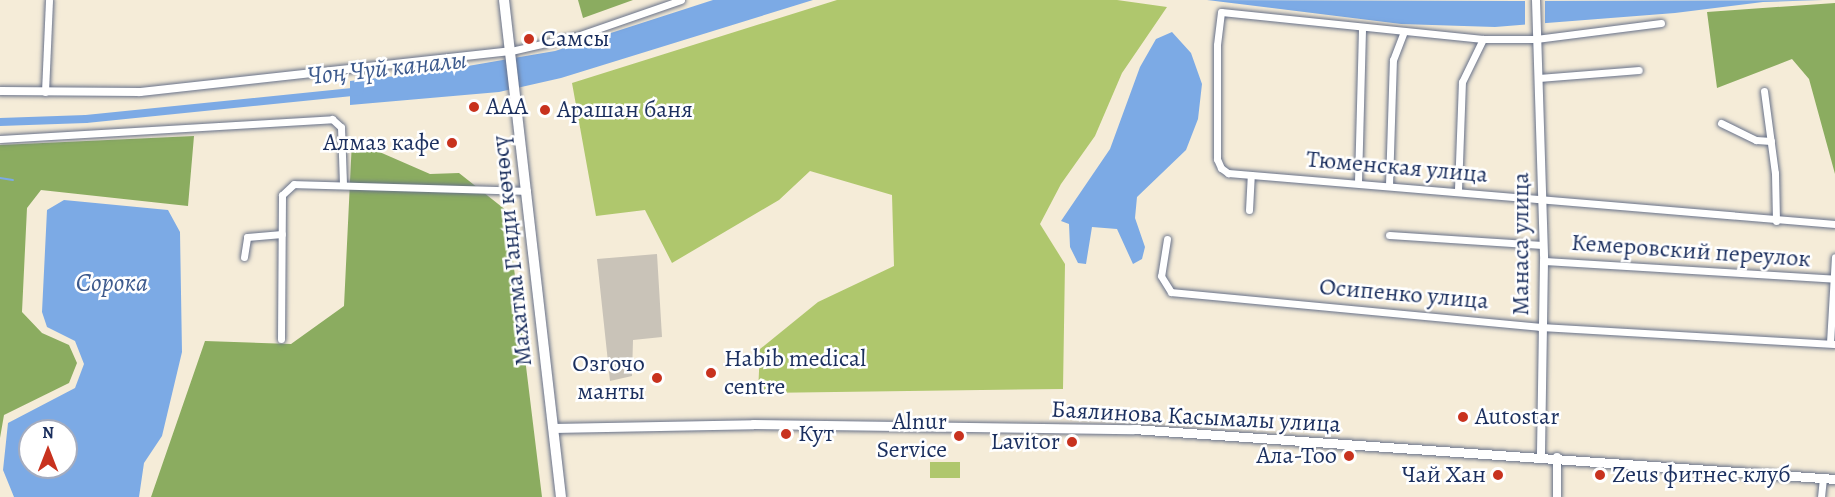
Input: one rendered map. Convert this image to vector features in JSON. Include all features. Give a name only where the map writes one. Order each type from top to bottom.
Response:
[{"type":"main road","name":"Махатма Ганди көчөсү","points":[[504,0],[518,100],[561,497]]},
{"type":"main road","name":"Баялинова Касымалы улица","points":[[553,428],[753,424],[1133,429],[1557,457],[1835,479]]},
{"type":"street","points":[[45,92],[49,0]]},
{"type":"street","points":[[0,91],[187,88],[511,51],[577,36],[681,0]]},
{"type":"street","name":"Манаса улица","points":[[1536,0],[1544,261],[1540,327],[1541,456]]},
{"type":"street","name":"Тюменская улица","points":[[1362,27],[1221,12],[1217,45],[1218,159],[1221,168],[1228,173],[1458,190],[1542,202],[1835,224]]},
{"type":"street","points":[[1358,182],[1362,27],[1483,39],[1661,23]]},
{"type":"street","points":[[1389,185],[1393,60],[1404,32]]},
{"type":"street","points":[[1458,190],[1462,82],[1483,39]]},
{"type":"street","points":[[1539,78],[1639,70]]},
{"type":"street","points":[[1764,91],[1771,141],[1776,221]]},
{"type":"street","points":[[0,140],[332,119],[341,127],[343,185]]},
{"type":"street","points":[[1721,123],[1756,140],[1771,141]]},
{"type":"street","points":[[1249,210],[1251,175]]},
{"type":"street","points":[[281,339],[282,195],[294,184],[527,190]]},
{"type":"street","points":[[244,257],[247,237],[282,234]]},
{"type":"street","name":"Кемеровский переулок","points":[[1389,235],[1543,245]]},
{"type":"street","name":"Осипенко улица","points":[[1167,239],[1161,276],[1171,292],[1540,327],[1833,344]]},
{"type":"street","points":[[1833,344],[1835,256]]},
{"type":"street","name":"Кемеровский переулок","points":[[1544,261],[1834,279]]},
{"type":"street","points":[[1557,457],[1557,497]]},
{"type":"street","points":[[1821,497],[1823,477]]},
{"type":"shaded area","points":[[657,254],[662,337],[633,340],[632,376],[610,381],[597,259]]},
{"type":"green space","points":[[578,0],[633,0],[583,18]]},
{"type":"green space","points":[[837,0],[1117,0],[1167,7],[1122,73],[1095,136],[1061,184],[1040,224],[1065,264],[1063,389],[758,393],[760,349],[818,302],[894,266],[892,195],[810,171],[779,200],[672,263],[645,210],[596,216],[572,83]]},
{"type":"green space","points":[[1835,3],[1835,174],[1809,79],[1792,59],[1717,88],[1707,12]]},
{"type":"green space","points":[[194,136],[188,206],[41,190],[27,208],[22,312],[42,333],[69,345],[77,363],[69,383],[4,415],[0,438],[0,145]]},
{"type":"green space","points":[[352,140],[430,174],[459,173],[507,211],[542,497],[151,497],[205,341],[291,344],[344,306]]},
{"type":"green space","points":[[930,462],[960,462],[960,478],[930,478]]},
{"type":"water","points":[[713,0],[813,0],[561,78],[499,92],[350,105],[350,81],[433,72],[555,51]]},
{"type":"water","points":[[1207,0],[1823,0],[1763,2],[1675,13],[1495,27],[1401,24]]},
{"type":"water","points":[[1172,32],[1191,53],[1202,84],[1198,119],[1186,150],[1137,197],[1135,218],[1145,247],[1142,259],[1133,264],[1117,229],[1092,227],[1086,264],[1078,263],[1070,247],[1069,224],[1061,221],[1110,149],[1140,67],[1156,39]]},
{"type":"water","name":"Сорока","points":[[64,200],[168,210],[180,232],[182,352],[162,436],[144,463],[139,497],[14,497],[3,470],[8,423],[75,388],[84,364],[75,341],[47,327],[42,312],[47,210]]},
{"type":"pier","points":[[1525,0],[1545,0],[1545,28],[1525,28]]},
{"type":"waterway","name":"Чоң Чүй каналы","points":[[0,122],[86,119],[360,91]]},
{"type":"waterway","points":[[0,178],[13,180]]},
{"type":"place","name":"Самсы","points":[[529,39]]},
{"type":"place","name":"ААА","points":[[474,107]]},
{"type":"place","name":"Арашан баня","points":[[545,110]]},
{"type":"place","name":"Алмаз кафе","points":[[452,143]]},
{"type":"place","name":"Habib medical centre","points":[[711,373]]},
{"type":"place","name":"Озгочо манты","points":[[657,378]]},
{"type":"place","name":"Autostar","points":[[1463,417]]},
{"type":"place","name":"Кут","points":[[786,434]]},
{"type":"place","name":"Alnur Service","points":[[959,436]]},
{"type":"place","name":"Lavitor","points":[[1072,442]]},
{"type":"place","name":"Ала-Тоо","points":[[1349,456]]},
{"type":"place","name":"Чай Хан","points":[[1498,475]]},
{"type":"place","name":"Zeus фитнес клуб","points":[[1600,475]]}]
